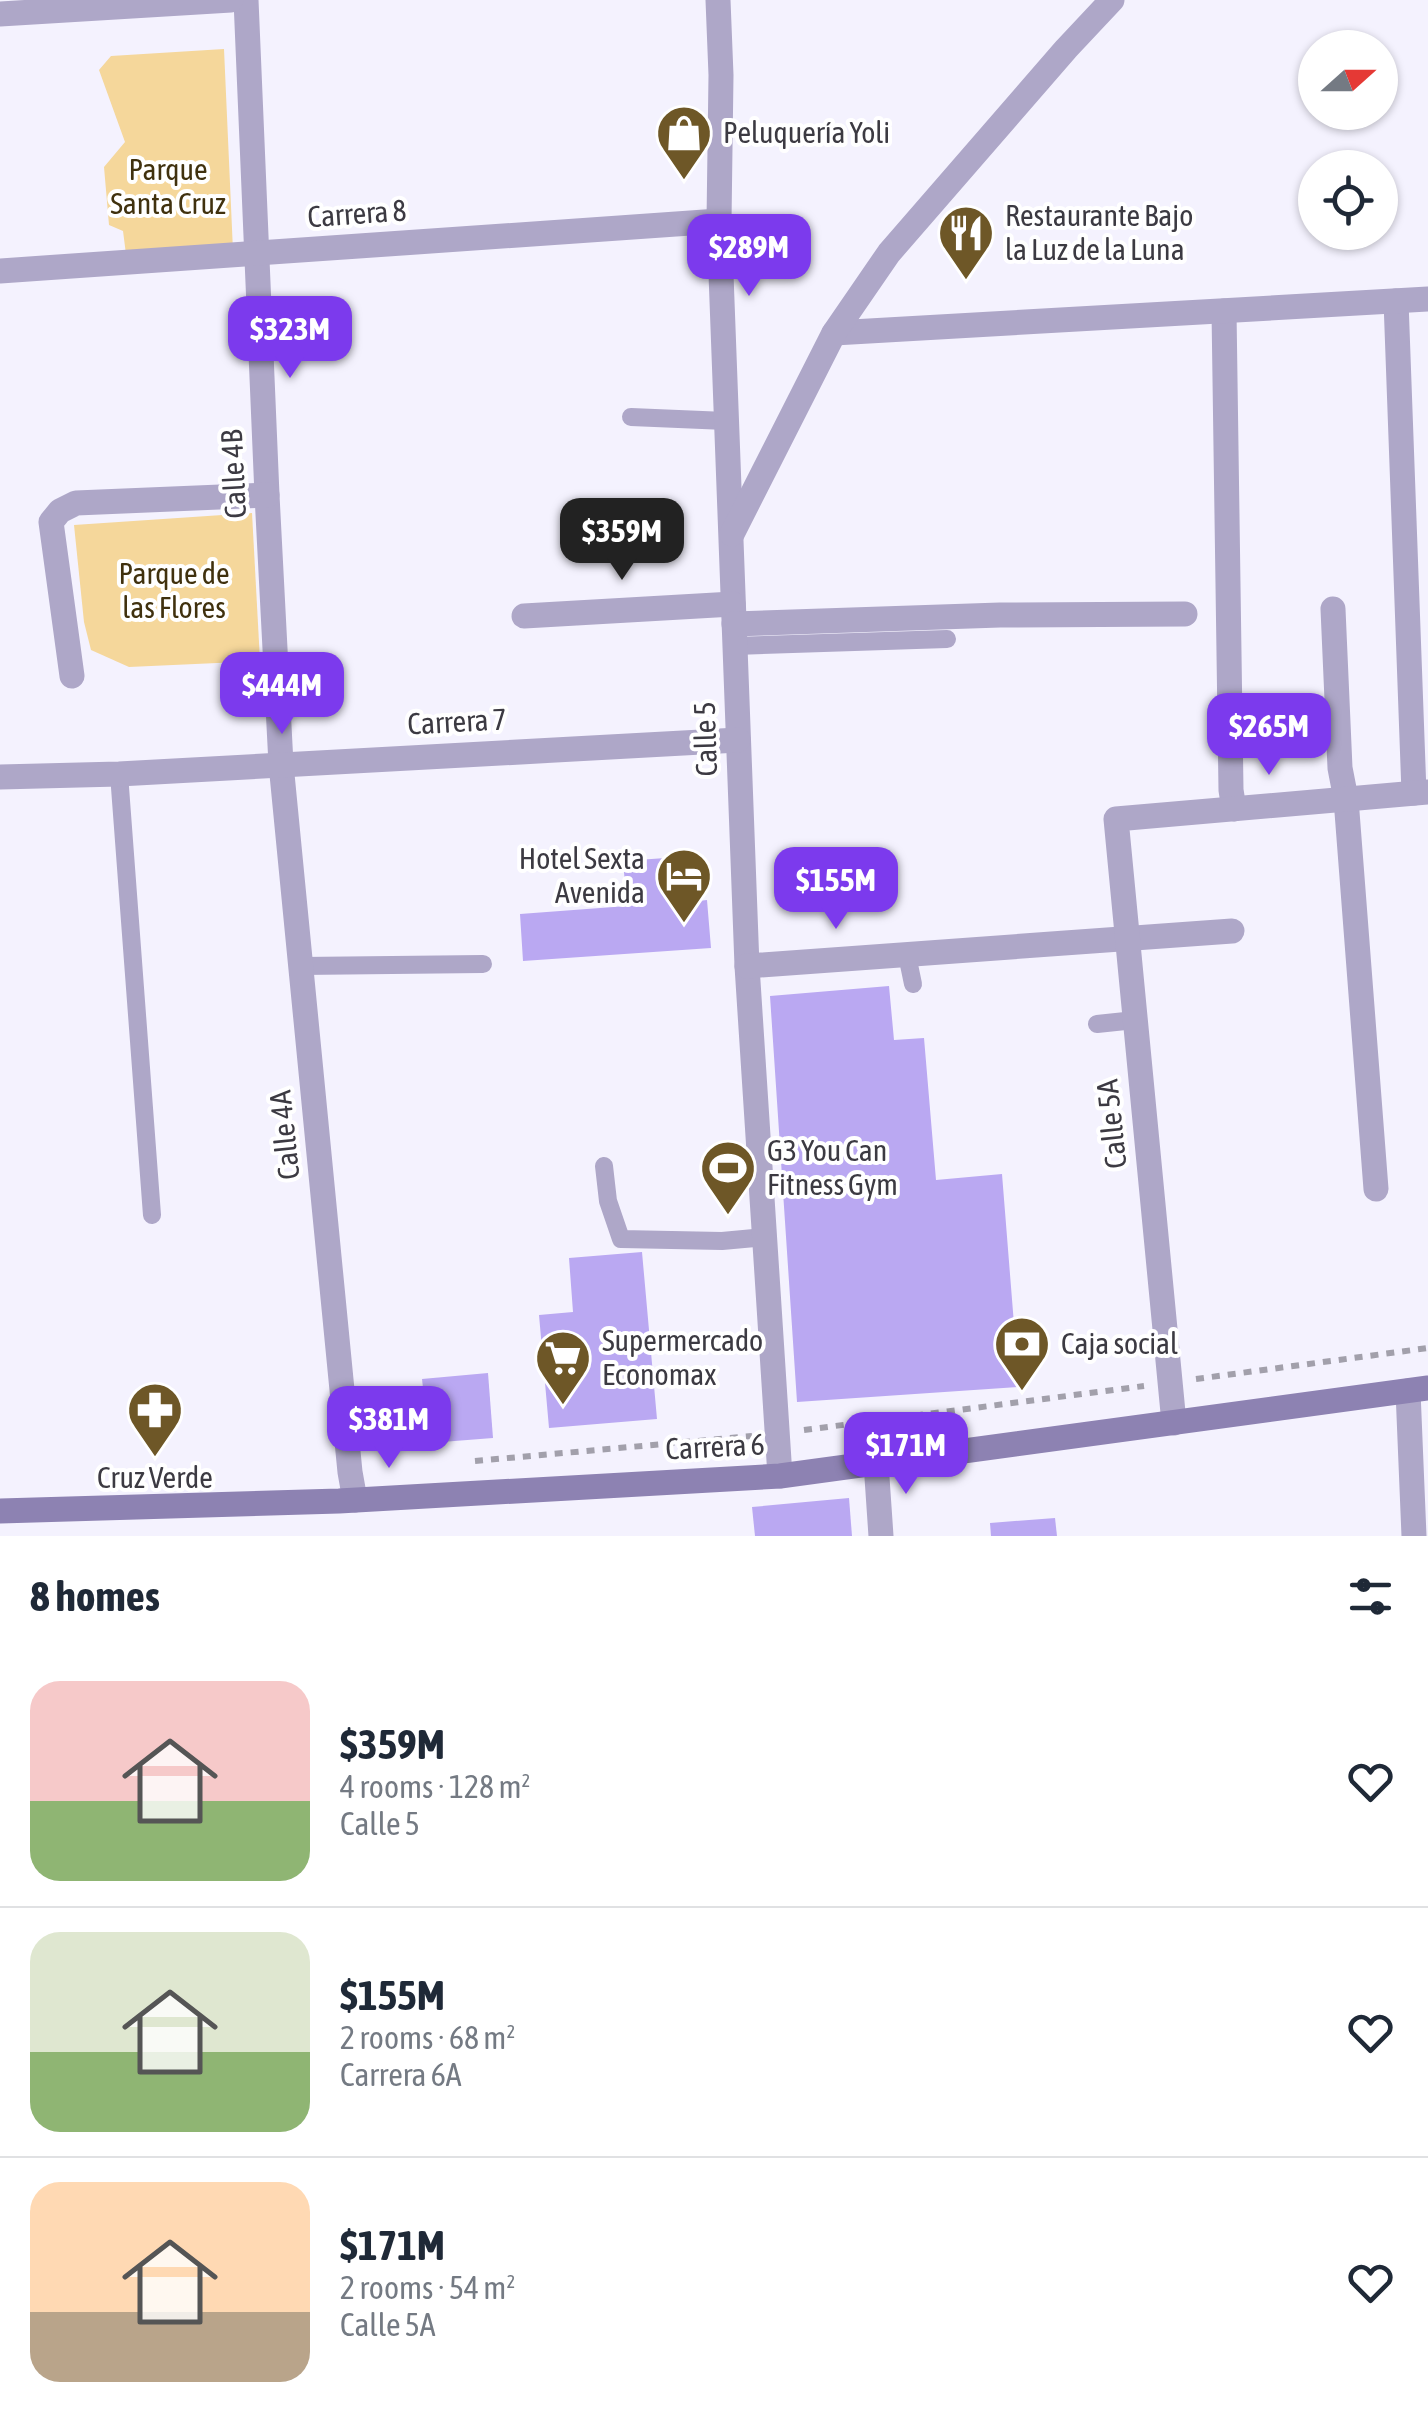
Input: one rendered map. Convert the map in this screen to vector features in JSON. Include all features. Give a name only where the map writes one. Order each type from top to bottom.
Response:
[{"type":"main road","name":"Carrera 6","points":[[0,1511],[355,1500],[780,1476],[1418,1389]]},
{"type":"street","points":[[0,14],[232,0]]},
{"type":"street","name":"Calle 4B","points":[[246,0],[281,764]]},
{"type":"street","name":"Calle 5","points":[[718,0],[719,222],[747,966],[780,1476]]},
{"type":"street","points":[[730,536],[834,333],[890,253],[1112,0]]},
{"type":"street","name":"Carrera 8","points":[[0,271],[719,222]]},
{"type":"street","points":[[834,333],[1428,299]]},
{"type":"street","points":[[1224,311],[1234,808],[1421,792],[1396,301]]},
{"type":"street","points":[[72,676],[52,522],[60,512],[76,503],[267,494]]},
{"type":"street","points":[[1333,609],[1340,768],[1346,799],[1376,1189]]},
{"type":"street","points":[[524,616],[734,625],[1000,615],[1185,614]]},
{"type":"street","name":"Carrera 7","points":[[0,777],[738,740]]},
{"type":"street","name":"Calle 4A","points":[[281,764],[355,1500]]},
{"type":"street","name":"Calle 5A","points":[[1174,1422],[1116,819],[1234,808]]},
{"type":"street","points":[[747,966],[1232,931]]},
{"type":"street","points":[[1414,1536],[1418,1389]]},
{"type":"street","points":[[876,1463],[881,1536]]},
{"type":"lane","points":[[631,417],[726,421]]},
{"type":"lane","points":[[734,625],[947,638]]},
{"type":"lane","points":[[119,774],[152,1215]]},
{"type":"lane","points":[[907,954],[913,984]]},
{"type":"lane","points":[[301,966],[483,964]]},
{"type":"lane","points":[[1097,1024],[1135,1020]]},
{"type":"lane","points":[[604,1166],[608,1201],[621,1240],[722,1242],[764,1237]]},
{"type":"path","points":[[466,1462],[778,1434],[1428,1348]]},
{"type":"green space","name":"Parque Santa Cruz","points":[[224,49],[233,251],[127,262],[123,231],[109,225],[104,167],[125,142],[99,70],[111,56]]},
{"type":"green space","name":"Parque de las Flores","points":[[252,513],[260,661],[129,667],[91,650],[84,622],[74,525]]},
{"type":"building","points":[[694,856],[698,901],[707,900],[711,948],[523,961],[520,914],[627,906],[623,861]]},
{"type":"building","points":[[889,986],[894,1040],[924,1038],[936,1180],[1002,1174],[1019,1387],[797,1402],[770,996]]},
{"type":"building","points":[[642,1252],[657,1419],[549,1428],[539,1315],[573,1312],[569,1258]]},
{"type":"building","points":[[488,1373],[493,1438],[429,1443],[422,1379]]},
{"type":"building","points":[[849,1498],[852,1536],[755,1536],[752,1507]]},
{"type":"building","points":[[1055,1518],[1057,1536],[991,1536],[990,1523]]},
{"type":"place","name":"Peluquería Yoli","points":[[684,182]]},
{"type":"place","name":"Restaurante Bajo la Luz de la Luna","points":[[966,282]]},
{"type":"place","name":"Hotel Sexta Avenida","points":[[684,925]]},
{"type":"place","name":"G3 You Can Fitness Gym","points":[[728,1217]]},
{"type":"place","name":"Caja social","points":[[1022,1393]]},
{"type":"place","name":"Supermercado Economax","points":[[563,1407]]},
{"type":"place","name":"Cruz Verde","points":[[155,1459]]}]
